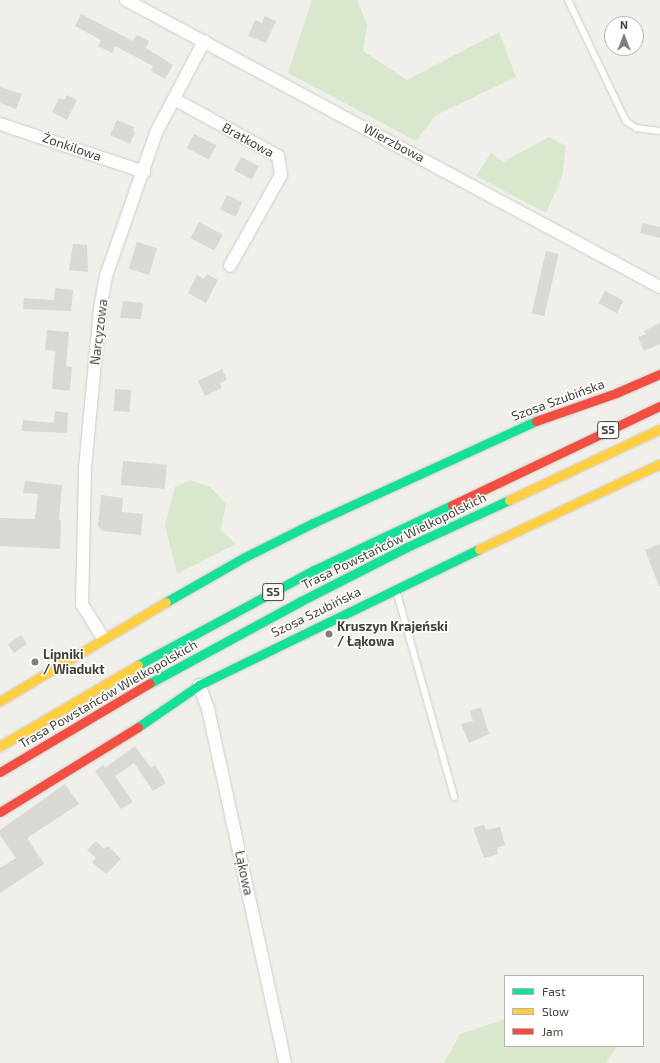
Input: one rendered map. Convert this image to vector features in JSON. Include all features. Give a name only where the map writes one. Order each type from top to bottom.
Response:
[{"type":"main road","name":"Szosa Szubińska","points":[[0,701],[103,638],[245,558],[313,523],[517,427],[616,393],[660,374]]},
{"type":"main road","name":"Trasa Powstańców Wielkopolskich","points":[[0,746],[126,671],[314,570],[660,406]]},
{"type":"main road","name":"Trasa Powstańców Wielkopolskich","points":[[0,772],[168,672],[301,601],[407,547],[660,429]]},
{"type":"main road","name":"Szosa Szubińska","points":[[0,812],[138,727],[199,685],[395,588],[660,464]]},
{"type":"street","name":"Wierzbowa","points":[[126,0],[660,286]]},
{"type":"street","name":"Narcyzowa","points":[[103,638],[82,604],[85,468],[103,294],[107,273],[144,172],[156,134],[204,41]]},
{"type":"street","name":"Bratkowa","points":[[174,99],[278,156],[281,175],[230,266]]},
{"type":"street","name":"Żonkilowa","points":[[0,124],[144,172]]},
{"type":"street","name":"Łąkowa","points":[[199,685],[208,709],[285,1063]]},
{"type":"lane","points":[[568,0],[626,121],[636,128],[660,131]]},
{"type":"lane","points":[[395,588],[454,797]]},
{"type":"green space","points":[[312,0],[357,0],[367,25],[363,51],[407,80],[499,32],[516,77],[436,115],[416,141],[288,73]]},
{"type":"green space","points":[[549,137],[566,146],[562,177],[546,213],[476,176],[491,153],[503,162]]},
{"type":"green space","points":[[191,480],[210,487],[226,504],[221,530],[236,544],[177,574],[165,525],[175,487]]},
{"type":"green space","points":[[504,1019],[504,1047],[616,1047],[606,1063],[444,1063],[460,1034]]},
{"type":"building","points":[[81,14],[133,41],[137,35],[149,41],[146,48],[173,65],[165,79],[151,71],[153,66],[115,46],[112,53],[98,46],[101,40],[75,26]]},
{"type":"building","points":[[265,16],[276,21],[266,43],[248,36],[255,20],[262,23]]},
{"type":"building","points":[[0,87],[22,94],[16,109],[0,103]]},
{"type":"building","points":[[67,95],[77,100],[67,120],[52,112],[59,98],[64,100]]},
{"type":"building","points":[[117,120],[134,127],[133,131],[135,132],[130,144],[110,135]]},
{"type":"building","points":[[194,134],[216,145],[209,160],[187,148]]},
{"type":"building","points":[[241,157],[259,166],[252,179],[234,170]]},
{"type":"building","points":[[227,195],[242,202],[236,217],[220,210]]},
{"type":"building","points":[[199,222],[223,235],[214,251],[191,238]]},
{"type":"building","points":[[643,223],[660,227],[660,238],[640,233]]},
{"type":"building","points":[[137,242],[157,248],[149,275],[129,269]]},
{"type":"building","points":[[73,244],[87,245],[88,272],[69,270]]},
{"type":"building","points":[[546,251],[559,254],[544,316],[532,313]]},
{"type":"building","points":[[207,274],[218,280],[206,303],[188,293],[197,275],[204,279]]},
{"type":"building","points":[[55,288],[73,290],[71,311],[23,309],[24,298],[54,299]]},
{"type":"building","points":[[605,291],[624,301],[617,313],[598,303]]},
{"type":"building","points":[[123,301],[143,303],[141,319],[120,318]]},
{"type":"building","points":[[660,323],[660,344],[644,351],[638,337],[646,334],[644,331]]},
{"type":"building","points":[[47,330],[69,332],[66,366],[72,367],[70,391],[52,389],[55,351],[45,350]]},
{"type":"building","points":[[222,369],[227,380],[220,383],[222,388],[205,396],[198,381]]},
{"type":"building","points":[[115,389],[131,390],[129,412],[113,411]]},
{"type":"building","points":[[55,411],[68,413],[67,433],[22,431],[23,420],[54,423]]},
{"type":"building","points":[[123,461],[167,465],[165,489],[121,485]]},
{"type":"building","points":[[25,481],[62,485],[59,520],[61,520],[60,549],[0,546],[0,518],[35,519],[38,494],[23,493]]},
{"type":"building","points":[[101,495],[123,498],[122,512],[143,514],[141,535],[103,531],[98,526]]},
{"type":"building","points":[[660,544],[660,586],[659,586],[645,550]]},
{"type":"building","points":[[21,635],[27,644],[14,653],[8,644]]},
{"type":"building","points":[[481,707],[489,734],[469,743],[461,724],[473,721],[470,711]]},
{"type":"building","points":[[135,746],[151,768],[155,765],[166,783],[153,791],[134,763],[115,776],[133,802],[121,809],[95,771],[103,765],[105,768]]},
{"type":"building","points":[[65,784],[79,804],[27,838],[44,864],[0,893],[0,868],[16,858],[0,835],[0,830]]},
{"type":"building","points":[[484,825],[486,830],[500,827],[505,845],[497,848],[498,854],[484,858],[473,828]]},
{"type":"building","points":[[96,841],[104,849],[108,846],[121,859],[106,874],[92,862],[96,858],[87,850]]},
{"type":"traffic: fast","points":[[166,602],[245,557],[313,523],[536,421]]},
{"type":"traffic: fast","points":[[150,683],[301,601],[407,547],[509,500]]},
{"type":"traffic: fast","points":[[138,665],[314,570],[452,505]]},
{"type":"traffic: fast","points":[[138,727],[199,685],[479,549]]},
{"type":"traffic: slow","points":[[509,500],[660,429]]},
{"type":"traffic: slow","points":[[479,549],[660,464]]},
{"type":"traffic: slow","points":[[0,701],[166,602]]},
{"type":"traffic: slow","points":[[0,746],[138,665]]},
{"type":"traffic: jam","points":[[536,421],[616,393],[660,374]]},
{"type":"traffic: jam","points":[[452,505],[660,406]]},
{"type":"traffic: jam","points":[[0,772],[150,683]]},
{"type":"traffic: jam","points":[[0,812],[138,727]]},
{"type":"place","name":"Kruszyn Krajeński / Łąkowa","points":[[329,634]]},
{"type":"place","name":"Lipniki / Wiadukt","points":[[35,662]]}]
